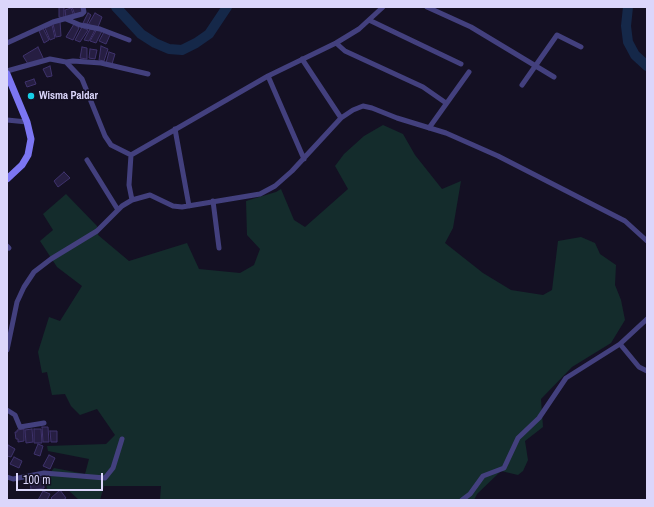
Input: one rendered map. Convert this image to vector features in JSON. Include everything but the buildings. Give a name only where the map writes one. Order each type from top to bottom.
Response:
[{"type":"street","points":[[7,43],[53,22],[84,13],[82,7]]},
{"type":"street","points":[[131,155],[268,76],[336,43],[359,29],[383,7]]},
{"type":"street","points":[[427,7],[471,27],[554,77]]},
{"type":"street","points":[[66,19],[80,26],[100,28],[129,40]]},
{"type":"street","points":[[369,20],[460,64]]},
{"type":"street","points":[[522,85],[557,35],[581,47]]},
{"type":"street","points":[[336,43],[345,51],[423,87],[446,103]]},
{"type":"street","points":[[7,179],[22,165],[28,155],[31,139],[27,122],[7,72],[50,59],[66,62],[73,60],[101,63],[148,74]]},
{"type":"street","points":[[302,59],[341,118]]},
{"type":"street","points":[[66,62],[82,80],[105,136],[111,145],[131,155]]},
{"type":"street","points":[[429,128],[469,72]]},
{"type":"street","points":[[268,76],[304,159]]},
{"type":"street","points":[[7,350],[18,302],[24,287],[34,272],[51,259],[97,232],[118,210],[132,200],[152,195],[172,206],[189,206],[213,201],[238,199],[260,194],[275,186],[304,159],[341,118],[353,110],[367,106],[429,128],[484,150],[626,221],[647,241]]},
{"type":"street","points":[[7,120],[27,122]]},
{"type":"street","points":[[175,129],[189,206]]},
{"type":"street","points":[[131,155],[129,185],[132,200]]},
{"type":"street","points":[[87,160],[118,210]]},
{"type":"street","points":[[213,201],[219,248]]},
{"type":"street","points":[[462,500],[470,494],[483,476],[504,468],[517,439],[539,418],[566,378],[620,344],[647,319]]},
{"type":"street","points":[[620,344],[639,367],[647,371]]},
{"type":"street","points":[[7,410],[15,415],[20,427],[44,423]]},
{"type":"street","points":[[7,477],[13,479],[44,473],[105,478],[113,468],[122,439]]},
{"type":"green space","points":[[383,125],[403,134],[415,155],[442,189],[461,181],[453,228],[445,243],[483,273],[511,290],[543,295],[552,290],[558,241],[581,237],[595,243],[600,254],[616,265],[615,285],[621,300],[625,320],[611,343],[572,367],[541,399],[543,427],[525,441],[528,460],[523,471],[518,475],[501,471],[477,494],[474,500],[160,500],[161,486],[104,486],[100,500],[79,500],[67,489],[47,490],[46,478],[54,468],[85,474],[89,459],[48,451],[47,446],[106,444],[115,435],[97,409],[80,415],[71,406],[65,394],[52,395],[47,372],[42,373],[38,352],[49,317],[60,321],[82,286],[57,267],[40,241],[53,230],[43,214],[66,194],[97,226],[98,235],[129,261],[187,243],[199,269],[240,273],[254,265],[260,249],[247,235],[246,201],[276,192],[281,189],[294,220],[305,227],[348,189],[335,166],[344,154],[364,136]]},
{"type":"waterway","points":[[116,7],[141,34],[155,43],[169,49],[182,50],[209,34],[227,7]]},
{"type":"waterway","points":[[628,7],[626,26],[628,42],[635,55],[647,66]]},
{"type":"place","name":"Wisma Paldar","points":[[31,96]]}]
